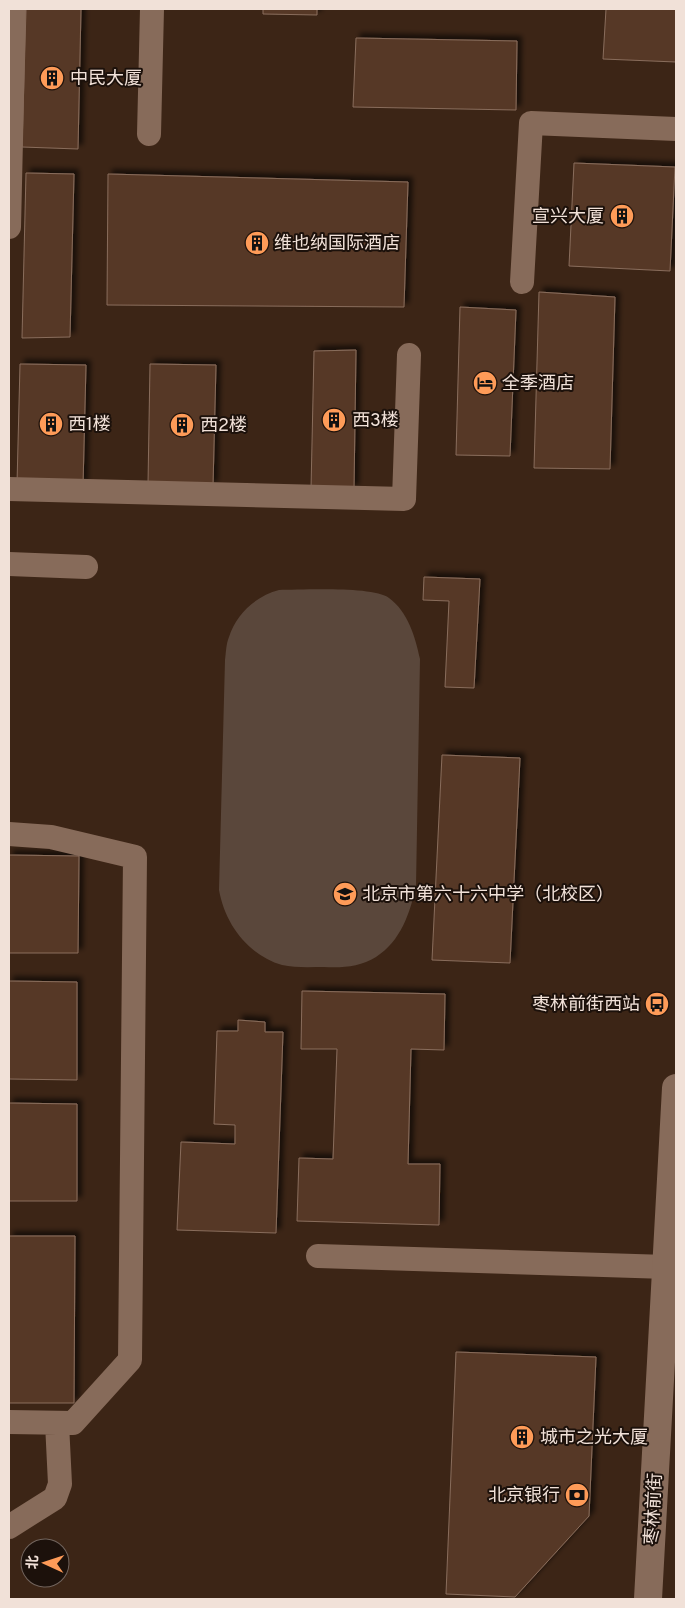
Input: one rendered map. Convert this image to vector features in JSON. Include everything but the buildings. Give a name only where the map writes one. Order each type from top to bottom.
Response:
[{"type":"main road","name":"枣林前街","points":[[648,1599],[676,1088]]},
{"type":"street","points":[[9,227],[14,9]]},
{"type":"street","points":[[149,134],[152,9]]},
{"type":"street","points":[[522,282],[530,123],[676,129]]},
{"type":"street","points":[[9,489],[404,498],[409,355]]},
{"type":"street","points":[[9,564],[86,567]]},
{"type":"street","points":[[9,834],[52,837],[136,858],[130,1360],[73,1423],[9,1422]]},
{"type":"street","points":[[318,1256],[667,1267]]},
{"type":"street","points":[[9,1527],[55,1498],[60,1484],[57,1423]]},
{"type":"shaded area","points":[[279,590],[353,590],[381,594],[396,604],[406,617],[416,642],[420,659],[416,886],[403,926],[392,943],[376,957],[364,963],[351,966],[292,967],[282,965],[259,954],[249,946],[233,926],[222,903],[219,890],[227,643],[232,629],[248,607],[262,597]]},
{"type":"place","name":"中民大厦","points":[[52,78]]},
{"type":"place","name":"宣兴大厦","points":[[622,216]]},
{"type":"place","name":"维也纳国际酒店","points":[[257,243]]},
{"type":"place","name":"全季酒店","points":[[485,383]]},
{"type":"place","name":"西3楼","points":[[334,420]]},
{"type":"place","name":"西1楼","points":[[51,424]]},
{"type":"place","name":"西2楼","points":[[182,425]]},
{"type":"place","name":"北京市第六十六中学（北校区）","points":[[345,894]]},
{"type":"place","name":"枣林前街西站","points":[[657,1004]]},
{"type":"place","name":"城市之光大厦","points":[[522,1437]]},
{"type":"place","name":"北京银行","points":[[577,1495]]}]
